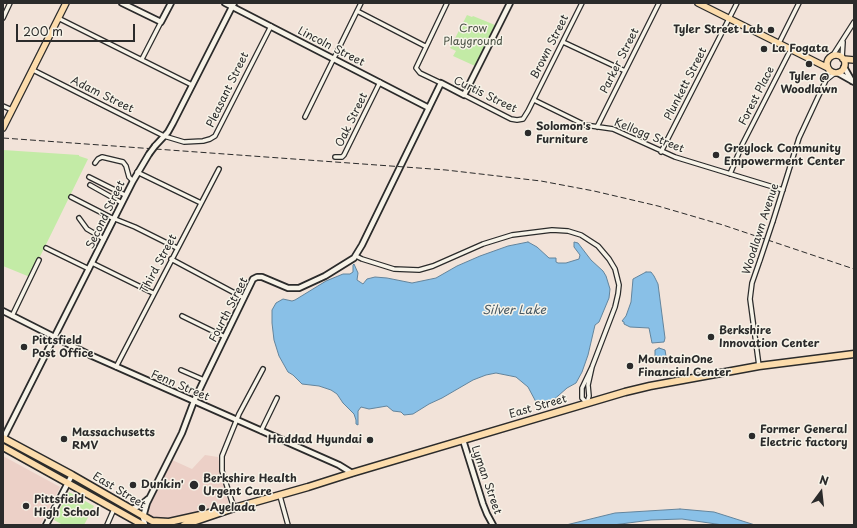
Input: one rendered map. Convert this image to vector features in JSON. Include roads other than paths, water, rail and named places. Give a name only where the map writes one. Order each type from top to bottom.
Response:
[{"type":"highway","name":"East Street","points":[[3,438],[72,475],[132,509],[143,517],[155,522],[169,522],[280,496],[352,473],[638,388],[759,366],[854,354]]},
{"type":"highway","name":"East Street","points":[[3,448],[68,482],[144,525]]},
{"type":"highway","name":"East Street","points":[[184,525],[234,508]]},
{"type":"main road","points":[[3,128],[66,3]]},
{"type":"main road","points":[[698,3],[836,73],[854,63]]},
{"type":"main road","points":[[807,58],[822,60],[838,55],[843,58],[854,60]]},
{"type":"main road","points":[[828,69],[827,63],[831,57]]},
{"type":"main road","points":[[843,58],[845,67]]},
{"type":"street","points":[[3,18],[10,3]]},
{"type":"street","points":[[122,3],[161,22]]},
{"type":"street","points":[[142,59],[171,3]]},
{"type":"street","name":"Lincoln Street","points":[[226,3],[233,5],[429,108]]},
{"type":"street","points":[[305,117],[361,3]]},
{"type":"street","points":[[441,83],[420,73],[416,68],[425,46],[447,3]]},
{"type":"street","points":[[464,95],[510,3]]},
{"type":"street","name":"Brown Street","points":[[534,100],[582,3]]},
{"type":"street","name":"Parker Street","points":[[597,127],[659,3]]},
{"type":"street","name":"Plunkett Street","points":[[661,152],[737,3]]},
{"type":"street","points":[[779,43],[799,3]]},
{"type":"street","name":"Second Street","points":[[3,438],[90,269],[137,172],[173,123],[233,5]]},
{"type":"street","points":[[357,11],[425,46]]},
{"type":"street","points":[[58,18],[192,85]]},
{"type":"street","points":[[831,57],[844,40],[854,22]]},
{"type":"street","name":"Pleasant Street","points":[[164,136],[184,142],[210,139],[215,136],[271,26]]},
{"type":"street","points":[[843,58],[844,40]]},
{"type":"street","points":[[563,42],[625,71]]},
{"type":"street","name":"Forest Place","points":[[730,174],[739,152],[791,49]]},
{"type":"street","points":[[845,67],[853,82]]},
{"type":"street","name":"Woodlawn Avenue","points":[[759,366],[750,299],[752,283],[799,138],[826,80],[828,69]]},
{"type":"street","name":"Adam Street","points":[[33,70],[164,136]]},
{"type":"street","points":[[826,80],[836,73],[853,82]]},
{"type":"street","name":"Oak Street","points":[[335,157],[342,158],[344,155],[380,82]]},
{"type":"street","name":"Curtis Street","points":[[441,83],[511,119],[517,120],[524,118],[534,100]]},
{"type":"street","name":"Fourth Street","points":[[143,517],[150,496],[182,433],[194,401],[252,282],[257,277],[264,278],[288,288],[299,288],[330,273],[356,256],[441,83]]},
{"type":"street","name":"Kellogg Street","points":[[534,100],[581,123],[616,130],[661,152],[783,190]]},
{"type":"street","points":[[3,106],[12,110]]},
{"type":"street","points":[[95,163],[98,158],[102,157],[123,162],[126,165],[129,177],[133,181]]},
{"type":"street","name":"Third Street","points":[[116,367],[218,170]]},
{"type":"street","points":[[137,172],[201,203]]},
{"type":"street","points":[[89,177],[125,195]]},
{"type":"street","points":[[90,186],[122,202]]},
{"type":"street","points":[[71,197],[177,248]]},
{"type":"street","points":[[78,218],[87,228],[104,239]]},
{"type":"street","points":[[356,256],[394,269],[419,270],[433,266],[482,244],[512,235],[552,230],[568,231],[581,235],[598,246],[610,259],[615,269],[619,285],[616,304],[582,391],[582,398],[587,403],[589,396],[588,385],[592,367]]},
{"type":"street","points":[[46,248],[90,269]]},
{"type":"street","points":[[12,316],[38,260]]},
{"type":"street","points":[[171,260],[244,298]]},
{"type":"street","points":[[92,263],[153,294]]},
{"type":"street","name":"Fenn Street","points":[[3,311],[116,367],[339,465],[352,473]]},
{"type":"street","points":[[182,316],[225,336]]},
{"type":"street","points":[[234,508],[221,465],[224,447],[236,420],[263,369]]},
{"type":"street","points":[[182,370],[204,380]]},
{"type":"street","points":[[261,431],[277,398]]},
{"type":"street","name":"Lyman Street","points":[[463,440],[483,504],[488,517],[494,525]]},
{"type":"street","points":[[46,525],[72,475]]},
{"type":"street","name":"Fourth Street","points":[[132,509],[141,505],[150,496]]},
{"type":"street","points":[[280,496],[288,525]]},
{"type":"street","points":[[107,525],[114,509]]},
{"type":"street","points":[[143,517],[144,525]]},
{"type":"water","name":"Silver Lake","points":[[528,242],[537,247],[549,258],[556,258],[556,262],[558,263],[566,263],[579,259],[580,255],[574,247],[574,242],[578,243],[591,260],[603,271],[610,289],[609,298],[599,322],[595,325],[588,355],[582,372],[576,383],[567,388],[550,403],[542,404],[536,402],[528,387],[516,377],[496,373],[473,380],[413,414],[404,415],[401,412],[393,411],[387,406],[369,409],[361,407],[358,411],[358,425],[356,424],[354,414],[343,403],[337,394],[331,390],[319,386],[302,384],[288,372],[279,356],[274,340],[272,323],[272,310],[276,303],[283,299],[292,301],[295,300],[326,281],[343,274],[350,274],[353,272],[354,264],[358,273],[357,280],[363,284],[367,279],[375,277],[412,283],[436,278],[457,266],[480,256],[508,246]]},
{"type":"water","points":[[646,272],[651,272],[658,284],[665,338],[664,342],[652,343],[649,328],[630,327],[622,321],[626,316],[631,302],[633,279]]},
{"type":"water","points":[[659,348],[665,350],[666,364],[659,361],[655,356],[655,350]]},
{"type":"water","points":[[680,509],[714,512],[755,525],[723,525],[682,519],[651,520],[613,525],[566,525],[615,513]]},
{"type":"railway","points":[[3,138],[446,170],[541,181],[594,191],[658,206],[723,225],[854,269]]},
{"type":"place","name":"Tyler Street Lab","points":[[771,30]]},
{"type":"place","name":"La Fogata","points":[[764,49]]},
{"type":"place","name":"Tyler @ Woodlawn","points":[[809,64]]},
{"type":"place","name":"Solomon's Furniture","points":[[528,133]]},
{"type":"place","name":"Greylock Community Empowerment Center","points":[[716,155]]},
{"type":"place","name":"Berkshire Innovation Center","points":[[711,337]]},
{"type":"place","name":"Pittsfield Post Office","points":[[24,347]]},
{"type":"place","name":"MountainOne Financial Center","points":[[630,366]]},
{"type":"place","name":"Former General Electric factory","points":[[752,436]]},
{"type":"place","name":"Massachusetts RMV","points":[[64,439]]},
{"type":"place","name":"Haddad Hyundai","points":[[370,440]]},
{"type":"place","name":"Dunkin'","points":[[133,485]]},
{"type":"place","name":"Berkshire Health Urgent Care","points":[[194,485]]},
{"type":"place","name":"Pittsfield High School","points":[[26,506]]},
{"type":"place","name":"Ayelada","points":[[202,508]]},
{"type":"park label","name":"Crow Playground","points":[[473,35]]}]
